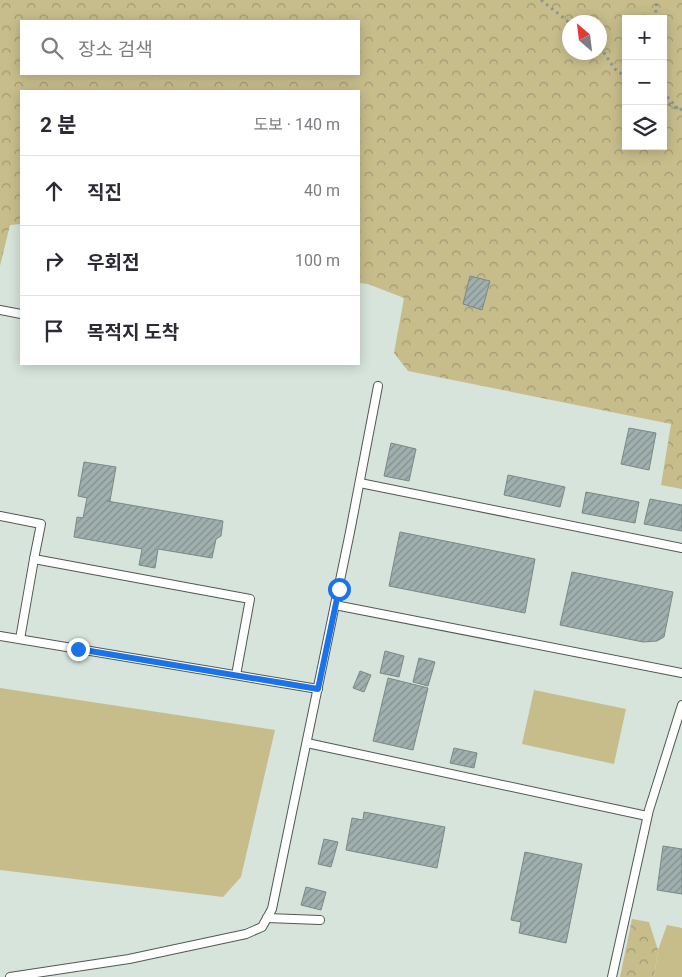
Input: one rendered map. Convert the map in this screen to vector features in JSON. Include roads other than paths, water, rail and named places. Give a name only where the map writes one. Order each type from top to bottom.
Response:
[{"type":"lane","points":[[0,310],[20,314]]},
{"type":"lane","points":[[10,977],[129,959],[246,934],[262,927],[272,909],[360,483],[378,386]]},
{"type":"lane","points":[[360,483],[682,548]]},
{"type":"lane","points":[[0,516],[41,524],[20,639]]},
{"type":"lane","points":[[34,559],[250,599],[236,675]]},
{"type":"lane","points":[[335,605],[682,673]]},
{"type":"lane","points":[[0,636],[318,689]]},
{"type":"lane","points":[[612,977],[647,816],[682,705]]},
{"type":"lane","points":[[307,743],[647,816]]},
{"type":"lane","points":[[267,918],[320,920]]}]
